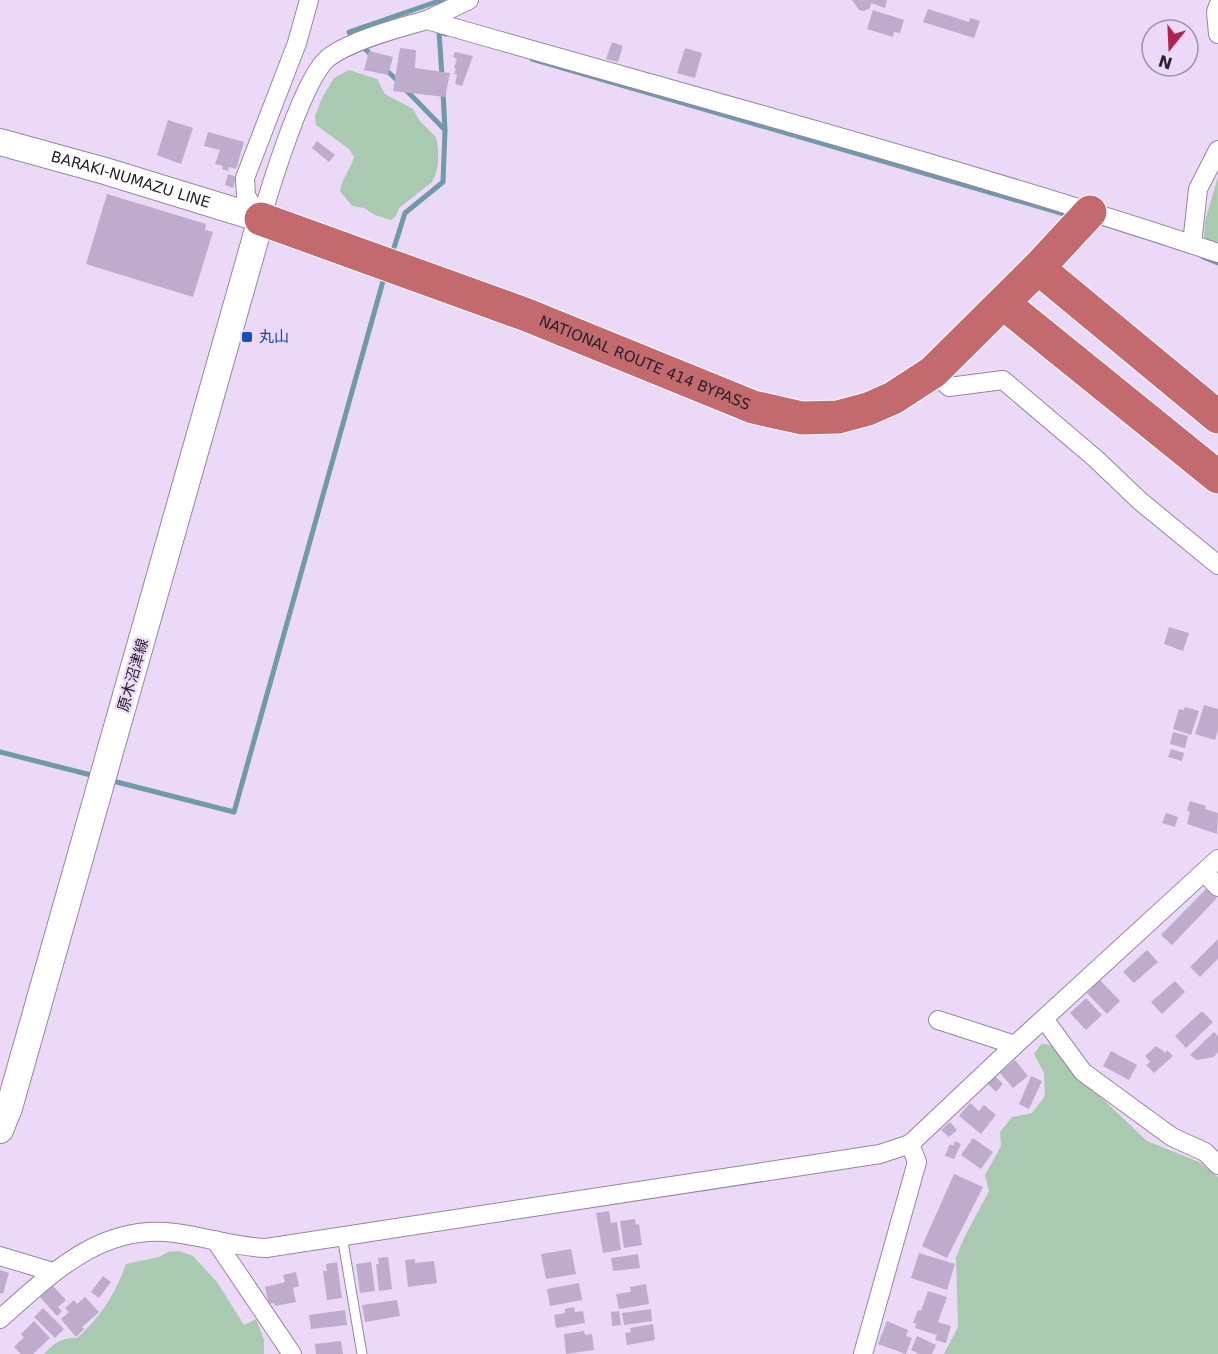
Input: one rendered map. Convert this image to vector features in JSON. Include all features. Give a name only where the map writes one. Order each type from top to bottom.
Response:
[{"type":"highway","name":"NATIONAL ROUTE 414 BYPASS","points":[[261,219],[527,315],[753,407],[802,418],[838,417],[868,409],[893,398],[933,372],[1038,268],[1090,212]]},
{"type":"highway","points":[[1038,268],[1218,417]]},
{"type":"highway","points":[[1003,303],[1209,470]]},
{"type":"main road","name":"BARAKI-NUMAZU LINE","points":[[0,142],[158,186],[261,219]]},
{"type":"main road","name":"原木沼津線","points":[[0,1130],[9,1108],[29,1039],[261,219]]},
{"type":"street","points":[[261,219],[246,196],[245,178],[297,43],[309,0]]},
{"type":"street","points":[[261,219],[273,178],[306,92],[317,70],[326,59],[339,51],[401,27],[427,20],[469,0]]},
{"type":"street","points":[[1218,6],[1216,12],[1218,34]]},
{"type":"street","points":[[427,20],[880,149],[1161,233],[1218,253]]},
{"type":"street","points":[[1192,244],[1198,189],[1218,150]]},
{"type":"street","points":[[933,372],[949,387],[1003,380],[1096,459],[1140,501],[1218,564]]},
{"type":"street","points":[[0,1319],[53,1272],[75,1256],[128,1235],[156,1231],[246,1247],[266,1248],[880,1154],[910,1144],[1218,859]]},
{"type":"street","points":[[1204,872],[1218,887]]},
{"type":"street","points":[[1044,1019],[1083,1072],[1172,1137],[1214,1153]]},
{"type":"street","points":[[938,1020],[1016,1045]]},
{"type":"street","points":[[862,1354],[917,1162],[910,1144]]},
{"type":"street","points":[[215,1240],[292,1354]]},
{"type":"street","points":[[0,1256],[53,1272]]},
{"type":"lane","points":[[342,1236],[362,1354]]},
{"type":"green space","points":[[349,70],[377,79],[385,94],[413,109],[419,120],[436,137],[438,160],[432,182],[399,208],[396,216],[391,220],[375,215],[364,208],[352,206],[340,191],[354,157],[349,149],[316,125],[315,116],[334,78]]},
{"type":"green space","points":[[1218,177],[1218,247],[1204,239],[1205,221]]},
{"type":"green space","points":[[1041,1044],[1052,1045],[1073,1071],[1147,1141],[1199,1162],[1218,1177],[1218,1354],[944,1354],[958,1327],[956,1257],[989,1191],[985,1175],[1001,1146],[1000,1132],[1012,1117],[1032,1113],[1045,1096],[1044,1073],[1034,1054]]},
{"type":"green space","points":[[179,1251],[193,1256],[217,1282],[244,1325],[256,1319],[264,1340],[264,1354],[44,1354],[59,1342],[77,1338],[93,1322],[112,1295],[126,1264]]},
{"type":"building","points":[[852,0],[887,0],[885,8],[871,3],[870,8],[864,11],[859,10]]},
{"type":"building","points":[[928,9],[969,22],[970,18],[980,21],[974,38],[923,22]]},
{"type":"building","points":[[873,10],[904,20],[900,33],[894,32],[893,37],[867,29]]},
{"type":"building","points":[[612,42],[623,46],[618,62],[606,59]]},
{"type":"building","points":[[400,48],[416,50],[415,68],[450,73],[445,97],[393,91]]},
{"type":"building","points":[[685,48],[702,53],[695,78],[677,73]]},
{"type":"building","points":[[369,51],[393,57],[388,75],[364,70]]},
{"type":"building","points":[[455,52],[473,56],[462,86],[455,84],[457,75],[454,74],[456,69],[454,68],[457,59],[453,57]]},
{"type":"building","points":[[168,120],[193,128],[181,164],[157,155]]},
{"type":"building","points":[[208,132],[244,142],[236,169],[229,167],[228,171],[222,169],[223,166],[215,164],[220,150],[204,146]]},
{"type":"building","points":[[317,141],[335,155],[329,162],[312,148]]},
{"type":"building","points":[[228,174],[236,177],[233,188],[225,185]]},
{"type":"building","points":[[107,194],[206,224],[205,230],[213,232],[193,297],[86,264]]},
{"type":"building","points":[[1169,627],[1189,633],[1183,651],[1164,644]]},
{"type":"building","points":[[1204,705],[1218,709],[1218,730],[1215,740],[1195,734]]},
{"type":"building","points":[[1185,707],[1199,711],[1191,735],[1173,729],[1179,709],[1184,710]]},
{"type":"building","points":[[1173,732],[1188,736],[1185,748],[1170,744]]},
{"type":"building","points":[[1171,749],[1184,753],[1182,761],[1168,757]]},
{"type":"building","points":[[1190,801],[1218,813],[1217,834],[1187,824]]},
{"type":"building","points":[[1166,813],[1178,817],[1175,827],[1162,823]]},
{"type":"building","points":[[1207,888],[1217,898],[1172,945],[1161,935]]},
{"type":"building","points":[[1218,939],[1218,959],[1200,977],[1190,967]]},
{"type":"building","points":[[1147,950],[1158,962],[1134,983],[1123,972]]},
{"type":"building","points":[[1100,980],[1120,1001],[1107,1014],[1087,993]]},
{"type":"building","points":[[1175,981],[1185,992],[1162,1014],[1151,1002]]},
{"type":"building","points":[[1086,998],[1102,1015],[1086,1030],[1070,1013]]},
{"type":"building","points":[[1202,1011],[1213,1022],[1186,1048],[1175,1036]]},
{"type":"building","points":[[1214,1032],[1218,1036],[1218,1052],[1214,1057],[1197,1060],[1190,1055]]},
{"type":"building","points":[[1156,1046],[1166,1053],[1167,1050],[1173,1056],[1154,1073],[1146,1065],[1150,1062],[1145,1056]]},
{"type":"building","points":[[1111,1051],[1137,1065],[1129,1080],[1103,1066]]},
{"type":"building","points":[[1015,1060],[1028,1076],[1013,1088],[1000,1073]]},
{"type":"building","points":[[994,1075],[1003,1084],[996,1092],[986,1082]]},
{"type":"building","points":[[1031,1076],[1042,1081],[1029,1109],[1019,1104]]},
{"type":"building","points":[[970,1103],[979,1111],[984,1105],[996,1115],[981,1134],[959,1116]]},
{"type":"building","points":[[950,1122],[957,1130],[949,1137],[941,1130]]},
{"type":"building","points":[[973,1138],[993,1152],[981,1169],[961,1155]]},
{"type":"building","points":[[955,1141],[961,1144],[954,1159],[945,1156],[950,1144],[953,1146]]},
{"type":"building","points":[[954,1174],[983,1187],[947,1258],[922,1246]]},
{"type":"building","points":[[609,1211],[611,1223],[617,1222],[621,1250],[603,1253],[596,1213]]},
{"type":"building","points":[[635,1219],[636,1225],[639,1224],[642,1245],[624,1248],[620,1221]]},
{"type":"building","points":[[571,1249],[576,1274],[546,1279],[541,1254]]},
{"type":"building","points":[[919,1253],[955,1264],[947,1290],[911,1278]]},
{"type":"building","points":[[638,1254],[640,1268],[613,1271],[611,1258]]},
{"type":"building","points":[[388,1257],[392,1289],[379,1291],[376,1264],[379,1264],[378,1258]]},
{"type":"building","points":[[415,1259],[415,1263],[434,1261],[437,1283],[408,1287],[405,1260]]},
{"type":"building","points":[[337,1262],[342,1298],[327,1300],[323,1271],[327,1271],[326,1264]]},
{"type":"building","points":[[371,1262],[375,1291],[360,1293],[356,1264]]},
{"type":"building","points":[[0,1270],[9,1273],[3,1294],[0,1293]]},
{"type":"building","points":[[296,1272],[299,1286],[293,1288],[296,1302],[275,1306],[274,1303],[269,1304],[265,1287],[285,1282],[283,1275]]},
{"type":"building","points":[[103,1276],[111,1282],[99,1298],[91,1292]]},
{"type":"building","points":[[579,1283],[582,1300],[550,1306],[547,1289]]},
{"type":"building","points":[[646,1284],[649,1304],[619,1309],[616,1294],[631,1292],[630,1287]]},
{"type":"building","points":[[52,1285],[66,1300],[58,1307],[62,1311],[57,1316],[40,1297]]},
{"type":"building","points":[[928,1291],[947,1297],[938,1322],[951,1326],[946,1343],[935,1340],[937,1335],[915,1328],[916,1323],[913,1323],[918,1310],[921,1311]]},
{"type":"building","points":[[85,1297],[99,1312],[82,1327],[84,1329],[76,1337],[61,1319],[69,1312],[65,1308],[74,1300],[77,1304]]},
{"type":"building","points":[[397,1300],[400,1316],[365,1322],[362,1305]]},
{"type":"building","points":[[574,1307],[575,1312],[583,1311],[585,1323],[556,1328],[554,1315],[565,1313],[565,1309]]},
{"type":"building","points":[[43,1308],[64,1329],[55,1338],[34,1317]]},
{"type":"building","points":[[651,1309],[652,1321],[624,1325],[622,1313]]},
{"type":"building","points":[[345,1310],[347,1325],[311,1329],[309,1315]]},
{"type":"building","points":[[619,1311],[621,1325],[612,1326],[611,1312]]},
{"type":"building","points":[[34,1321],[50,1338],[33,1354],[21,1354],[14,1347],[24,1337],[21,1334]]},
{"type":"building","points":[[887,1321],[908,1330],[906,1336],[912,1338],[906,1354],[878,1344]]},
{"type":"building","points":[[653,1324],[655,1340],[627,1345],[625,1333],[631,1332],[630,1328]]},
{"type":"building","points":[[584,1331],[585,1335],[592,1334],[594,1350],[566,1354],[564,1334]]},
{"type":"building","points":[[917,1336],[936,1345],[932,1354],[919,1354],[911,1350]]},
{"type":"building","points":[[341,1341],[343,1354],[316,1354],[315,1344]]},
{"type":"waterway","points":[[373,57],[349,32],[442,0]]},
{"type":"waterway","points":[[442,76],[439,32],[446,34]]},
{"type":"waterway","points":[[532,59],[1071,216]]},
{"type":"waterway","points":[[384,68],[399,82]]},
{"type":"waterway","points":[[405,89],[445,130]]},
{"type":"waterway","points":[[392,254],[405,213],[443,182],[445,130],[443,92]]},
{"type":"waterway","points":[[1203,257],[1218,263]]},
{"type":"waterway","points":[[109,780],[234,812],[385,274]]},
{"type":"waterway","points":[[0,752],[95,776]]},
{"type":"place","name":"丸山","points":[[247,337]]}]
